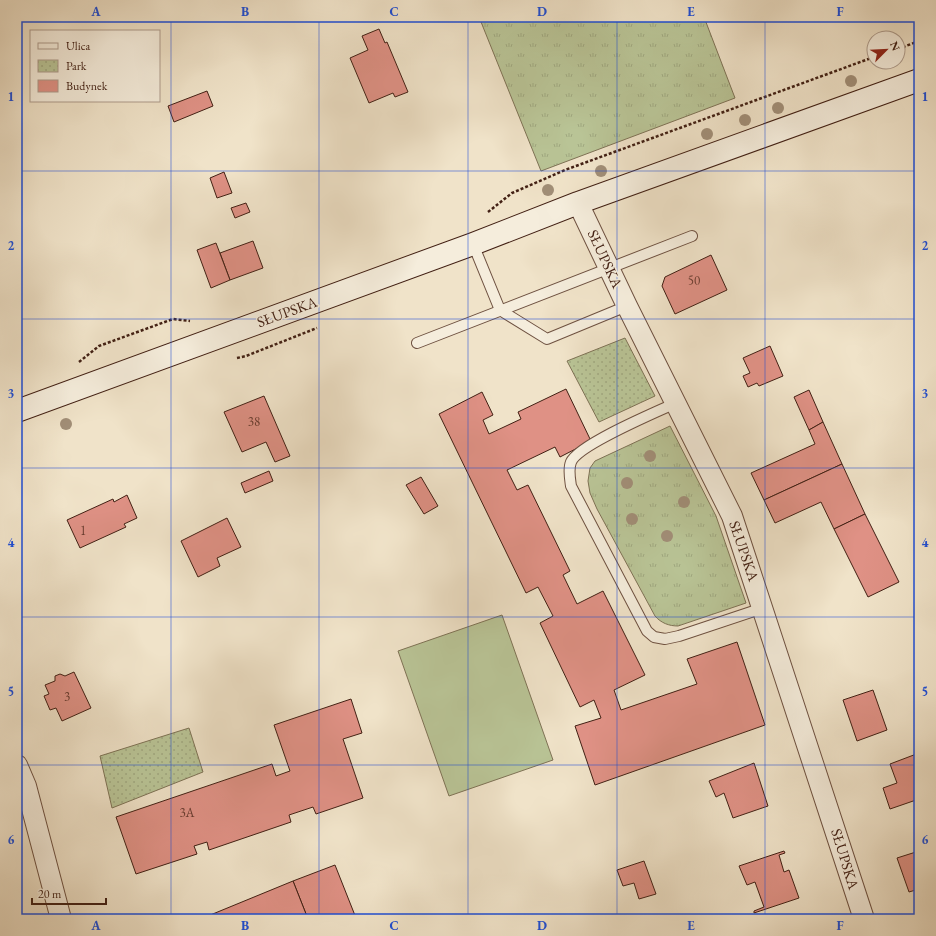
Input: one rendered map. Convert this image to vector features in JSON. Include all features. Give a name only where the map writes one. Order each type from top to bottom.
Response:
[{"type":"main road","name":"SŁUPSKA","points":[[17,411],[473,244],[578,203],[919,80]]},
{"type":"street","name":"SŁUPSKA","points":[[578,203],[626,306],[676,402],[732,516],[864,919]]},
{"type":"street","points":[[17,765],[26,786],[61,919]]},
{"type":"lane","points":[[417,343],[692,236]]},
{"type":"lane","points":[[473,244],[500,310],[547,338],[626,306]]},
{"type":"lane","points":[[676,402],[584,448],[571,462],[569,473],[571,486],[647,631],[654,637],[664,639],[679,636],[763,608]]},
{"type":"path","points":[[906,46],[919,41]]},
{"type":"path","points":[[484,215],[512,193],[565,170],[866,60]]},
{"type":"path","points":[[74,365],[99,346],[173,320],[196,322]]},
{"type":"green space","points":[[479,17],[704,17],[735,98],[541,171]]},
{"type":"green space","points":[[625,338],[655,396],[599,422],[567,361]]},
{"type":"green space","points":[[670,426],[716,516],[746,603],[678,626],[665,624],[655,616],[597,509],[590,493],[588,481],[590,468],[595,461]]},
{"type":"green space","points":[[502,615],[553,760],[449,796],[398,651]]},
{"type":"green space","points":[[189,728],[203,772],[112,808],[100,756]]},
{"type":"building","points":[[379,29],[385,43],[387,42],[408,92],[395,97],[393,93],[369,103],[350,58],[368,50],[362,36]]},
{"type":"building","points":[[207,91],[213,106],[174,122],[168,106]]},
{"type":"building","points":[[224,172],[232,193],[217,198],[210,178]]},
{"type":"building","points":[[246,203],[250,212],[235,218],[231,208]]},
{"type":"building","points":[[253,241],[263,268],[230,280],[220,253]]},
{"type":"building","points":[[216,243],[230,280],[211,288],[197,250]]},
{"type":"building","points":[[711,255],[727,290],[675,314],[662,286],[665,277]]},
{"type":"building","points":[[770,346],[783,376],[759,386],[757,383],[748,387],[743,376],[750,373],[743,358]]},
{"type":"building","points":[[566,389],[591,441],[560,457],[555,447],[507,470],[517,490],[528,485],[570,571],[563,575],[577,604],[603,591],[645,675],[614,690],[621,710],[697,684],[687,659],[737,642],[765,725],[595,785],[575,726],[601,718],[594,700],[580,707],[540,623],[553,616],[538,587],[526,593],[439,414],[482,392],[493,415],[483,420],[489,434],[521,419],[518,412]]},
{"type":"building","points":[[809,390],[823,422],[809,430],[794,397]]},
{"type":"building","points":[[264,396],[290,456],[275,462],[266,442],[242,452],[224,412]]},
{"type":"building","points":[[823,422],[842,464],[764,500],[751,473],[815,444],[809,430]]},
{"type":"building","points":[[842,464],[865,514],[834,529],[821,502],[775,523],[764,500]]},
{"type":"building","points":[[269,471],[273,481],[245,493],[241,483]]},
{"type":"building","points":[[421,477],[438,506],[424,514],[406,485]]},
{"type":"building","points":[[127,495],[137,518],[124,524],[126,527],[80,548],[67,520],[113,499],[114,502]]},
{"type":"building","points":[[865,514],[899,582],[868,597],[834,529]]},
{"type":"building","points":[[227,518],[241,547],[217,558],[220,566],[198,577],[181,541]]},
{"type":"building","points":[[74,672],[91,708],[62,721],[56,708],[50,710],[44,696],[49,694],[45,685],[55,681],[55,676],[60,674],[65,676]]},
{"type":"building","points":[[873,690],[887,730],[857,741],[843,700]]},
{"type":"building","points":[[351,699],[362,733],[343,739],[363,798],[316,814],[313,807],[289,815],[291,822],[209,850],[207,842],[194,846],[197,854],[136,874],[116,817],[272,764],[276,776],[290,771],[274,725]]},
{"type":"building","points":[[919,753],[919,799],[890,809],[883,788],[897,783],[890,764]]},
{"type":"building","points":[[754,763],[768,806],[733,818],[724,793],[716,797],[709,781]]},
{"type":"building","points":[[784,851],[785,853],[779,855],[784,872],[789,870],[799,898],[754,913],[754,911],[764,907],[755,882],[747,885],[739,866]]},
{"type":"building","points":[[919,851],[919,889],[909,892],[897,858]]},
{"type":"building","points":[[644,861],[656,894],[639,899],[634,883],[623,886],[617,870]]},
{"type":"building","points":[[335,865],[356,918],[308,919],[293,881]]},
{"type":"building","points":[[293,881],[308,919],[203,918]]}]
